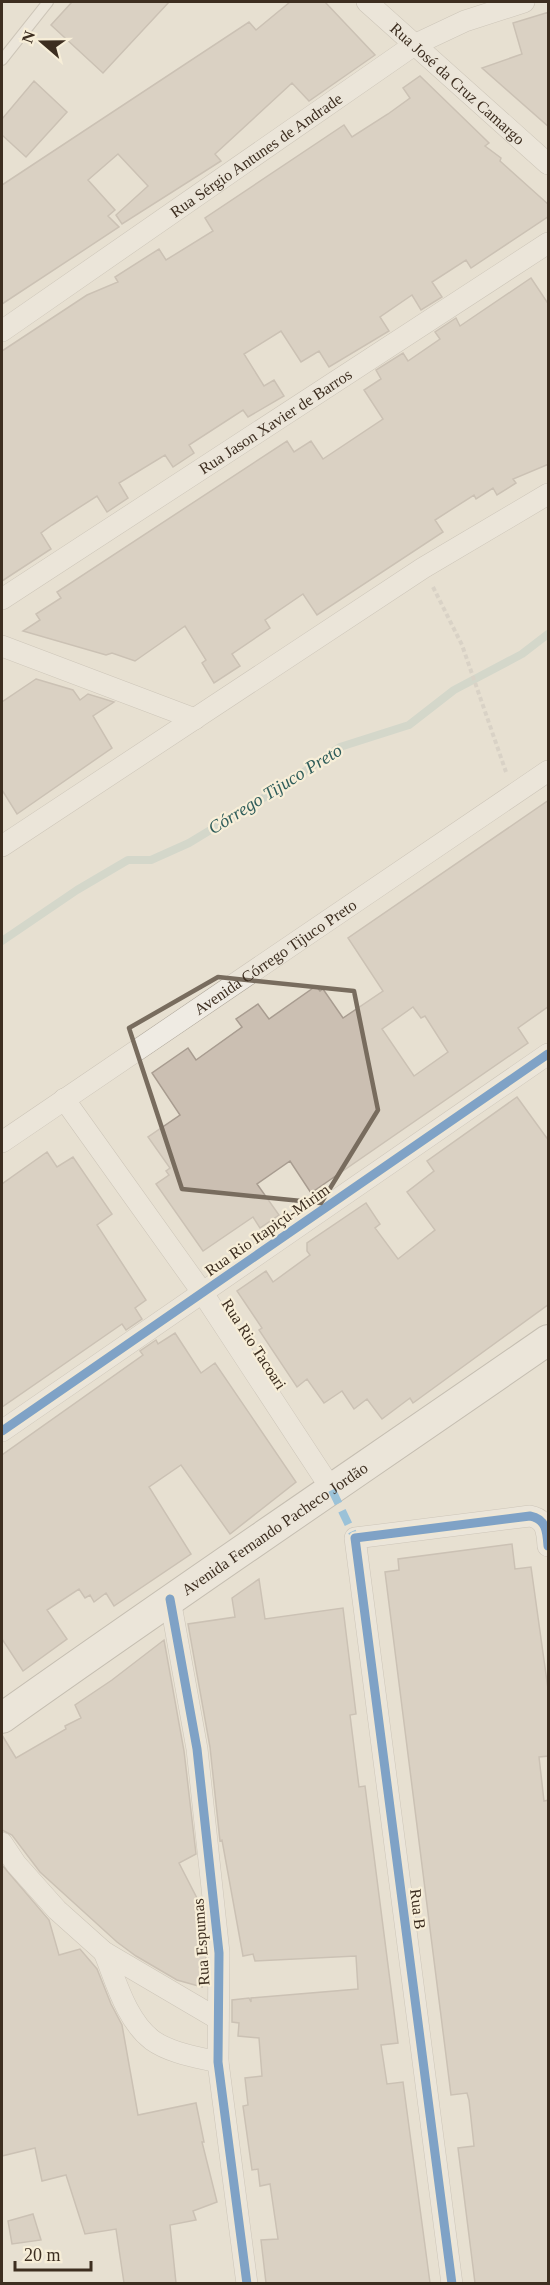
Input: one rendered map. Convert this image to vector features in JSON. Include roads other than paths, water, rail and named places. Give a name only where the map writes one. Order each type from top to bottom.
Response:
[{"type":"street","name":"Rua José da Cruz Camargo","points":[[367,2],[549,164]]},
{"type":"street","name":"Rua Sérgio Antunes de Andrade","points":[[2,331],[414,45],[465,21],[524,2]]},
{"type":"street","name":"Rua Jason Xavier de Barros","points":[[2,599],[549,243]]},
{"type":"street","points":[[2,846],[423,568],[549,494]]},
{"type":"street","points":[[2,646],[195,719]]},
{"type":"street","name":"Avenida Córrego Tijuco Preto","points":[[2,1142],[549,771]]},
{"type":"street","name":"Rua Rio Itapiçú-Mirim","points":[[2,1431],[549,1054]]},
{"type":"street","name":"Rua Rio Tacoari","points":[[63,1099],[202,1292],[332,1490]]},
{"type":"street","name":"Avenida Fernando Pacheco Jordão","points":[[2,1718],[170,1599],[549,1340]]},
{"type":"street","name":"Rua B","points":[[452,2283],[355,1538],[530,1516],[539,1519],[546,1527],[549,1546]]},
{"type":"street","name":"Rua Espumas","points":[[170,1599],[197,1749],[219,1953],[218,2062],[247,2283]]},
{"type":"street","points":[[2,1843],[16,1864],[57,1910],[104,1952],[218,2019]]},
{"type":"street","points":[[104,1952],[123,1999],[139,2027],[153,2041],[175,2051],[218,2062]]},
{"type":"lane","points":[[2,60],[48,2]]},
{"type":"waterway","name":"Córrego Tijuco Preto","points":[[2,941],[77,890],[128,860],[151,860],[189,843],[288,783],[340,747],[409,725],[454,690],[522,654],[548,634]]}]
